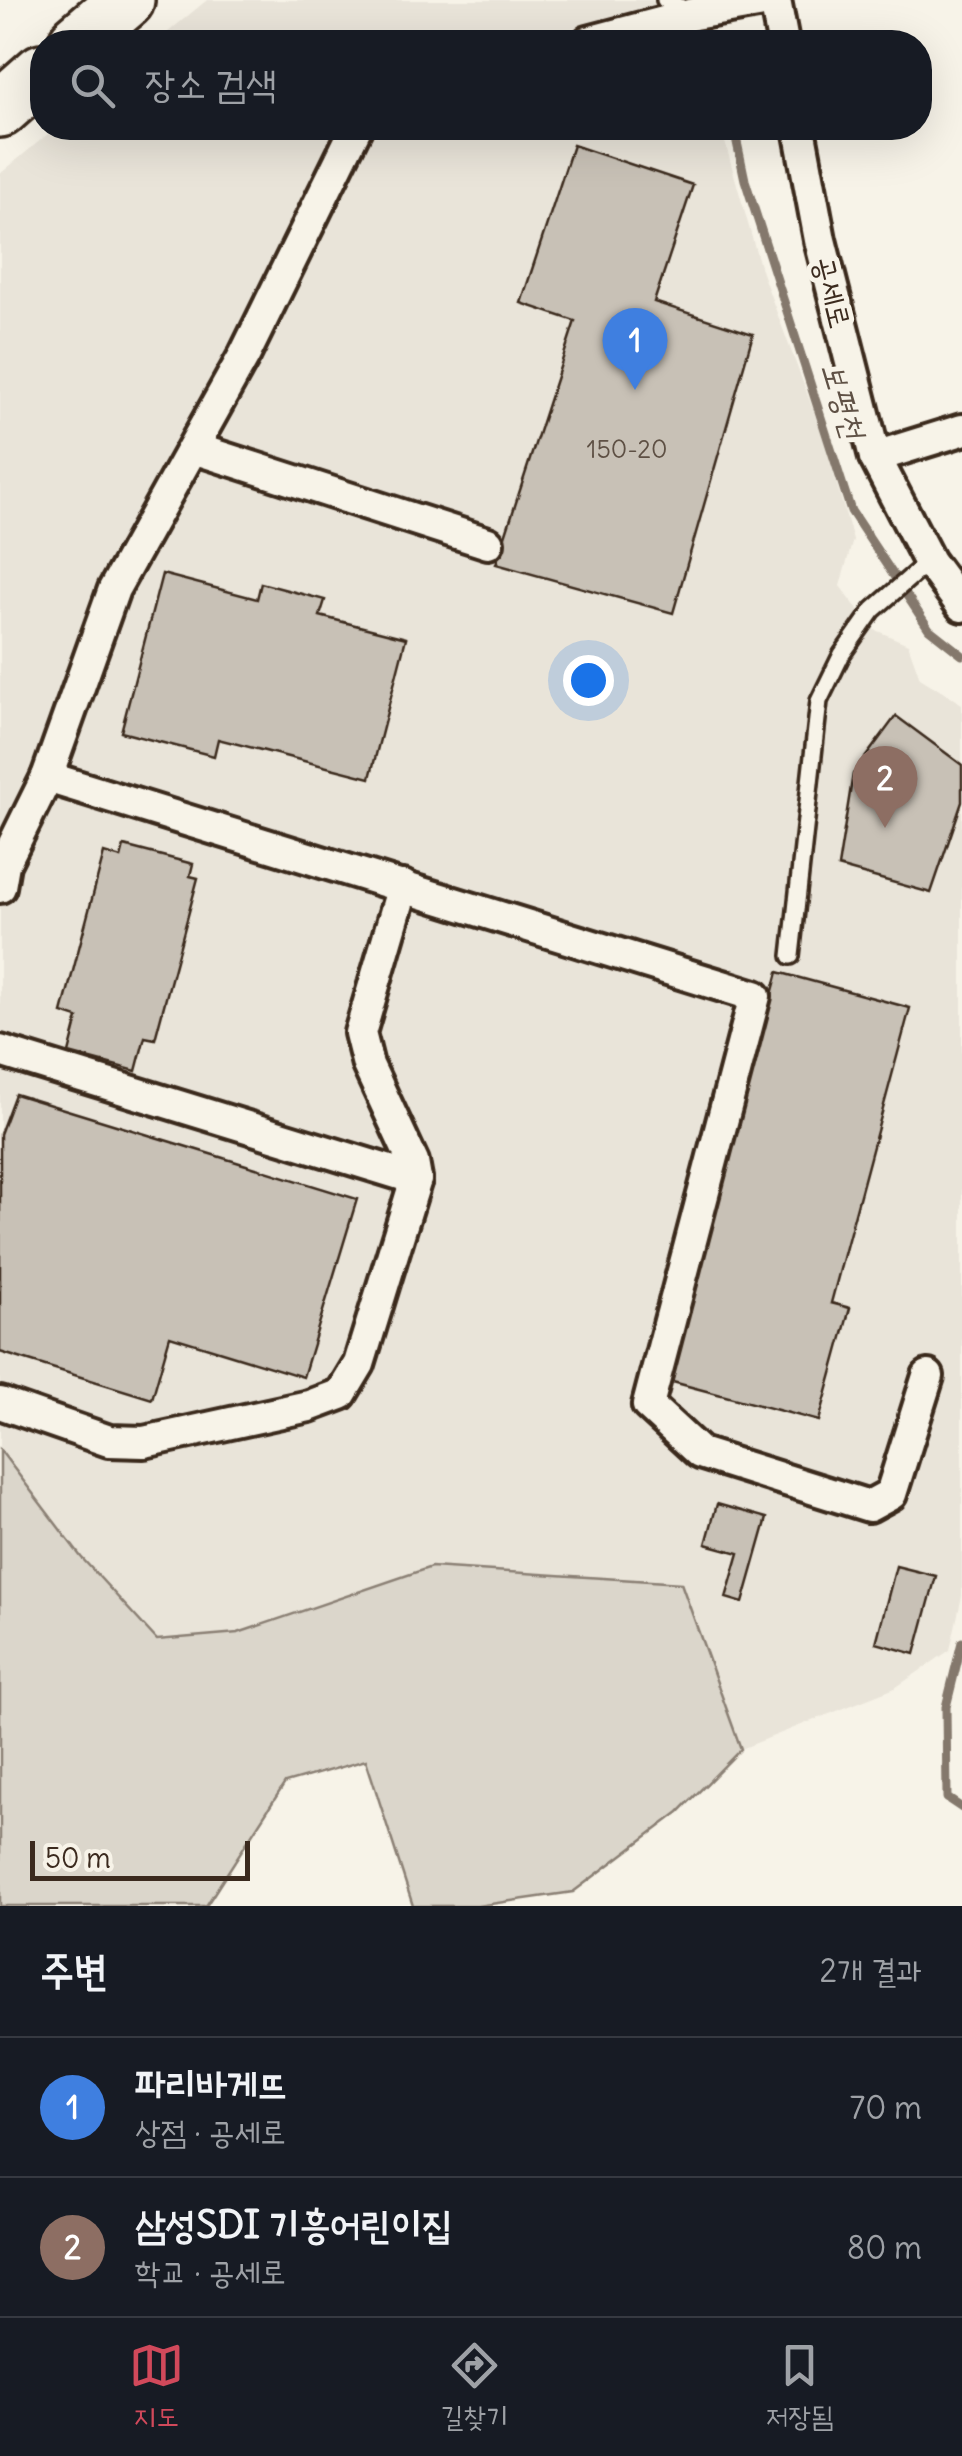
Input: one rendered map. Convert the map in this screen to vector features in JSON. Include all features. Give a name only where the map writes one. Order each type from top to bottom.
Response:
[{"type":"highway","points":[[91,30],[126,0]]},
{"type":"highway","points":[[0,109],[30,83]]},
{"type":"street","points":[[633,30],[694,14],[775,0],[781,30]]},
{"type":"street","points":[[0,887],[4,864],[47,777],[114,590],[245,354],[350,140]]},
{"type":"street","name":"공세로","points":[[801,140],[820,240],[875,458],[929,561],[962,606]]},
{"type":"street","points":[[875,458],[962,430]]},
{"type":"street","points":[[192,448],[488,542]]},
{"type":"street","points":[[47,777],[755,996],[648,1405],[700,1454],[869,1506],[892,1494],[928,1376]]},
{"type":"street","points":[[0,1403],[109,1442],[144,1442],[309,1406],[341,1394],[359,1364],[416,1178],[413,1162],[368,1065],[360,1034],[402,886]]},
{"type":"street","points":[[0,1051],[416,1178]]},
{"type":"lane","points":[[666,0],[694,14]]},
{"type":"lane","points":[[790,956],[820,701],[842,654],[873,610],[929,561]]},
{"type":"shaded area","points":[[207,0],[690,0],[696,30],[171,30]]},
{"type":"shaded area","points":[[41,140],[724,140],[762,273],[822,433],[853,540],[840,586],[873,629],[908,644],[920,678],[962,704],[962,1596],[950,1650],[895,1688],[741,1749],[680,1583],[431,1567],[238,1633],[157,1640],[81,1557],[0,1450],[0,174]]},
{"type":"shaded area","points":[[0,1450],[81,1557],[157,1640],[238,1633],[431,1567],[681,1583],[741,1749],[679,1812],[573,1892],[477,1906],[413,1906],[366,1760],[285,1783],[206,1906],[0,1906]]},
{"type":"building","points":[[573,145],[693,185],[654,302],[753,334],[673,613],[496,564],[575,321],[521,303]]},
{"type":"building","points":[[162,574],[257,599],[261,583],[325,600],[320,616],[406,638],[370,778],[218,739],[214,756],[121,732]]},
{"type":"building","points":[[896,716],[962,765],[962,802],[931,893],[838,867],[853,774]]},
{"type":"building","points":[[124,846],[193,864],[190,876],[198,878],[155,1039],[145,1037],[136,1071],[69,1053],[78,1018],[62,1013],[104,853],[121,858]]},
{"type":"building","points":[[778,972],[910,1008],[831,1303],[850,1308],[819,1421],[669,1381]]},
{"type":"building","points":[[15,1094],[357,1199],[303,1377],[170,1336],[152,1399],[0,1352],[0,1134]]},
{"type":"building","points":[[717,1504],[767,1518],[743,1603],[726,1598],[739,1553],[706,1544]]},
{"type":"building","points":[[896,1566],[936,1576],[915,1654],[876,1643]]},
{"type":"waterway","name":"보평천","points":[[737,140],[745,180],[851,511],[929,629],[962,655]]},
{"type":"waterway","name":"보평천","points":[[962,1642],[946,1707],[947,1798],[962,1808]]},
{"type":"place","name":"파리바게뜨","points":[[635,390]]},
{"type":"place","name":"삼성SDI 기흥어린이집","points":[[885,828]]}]
